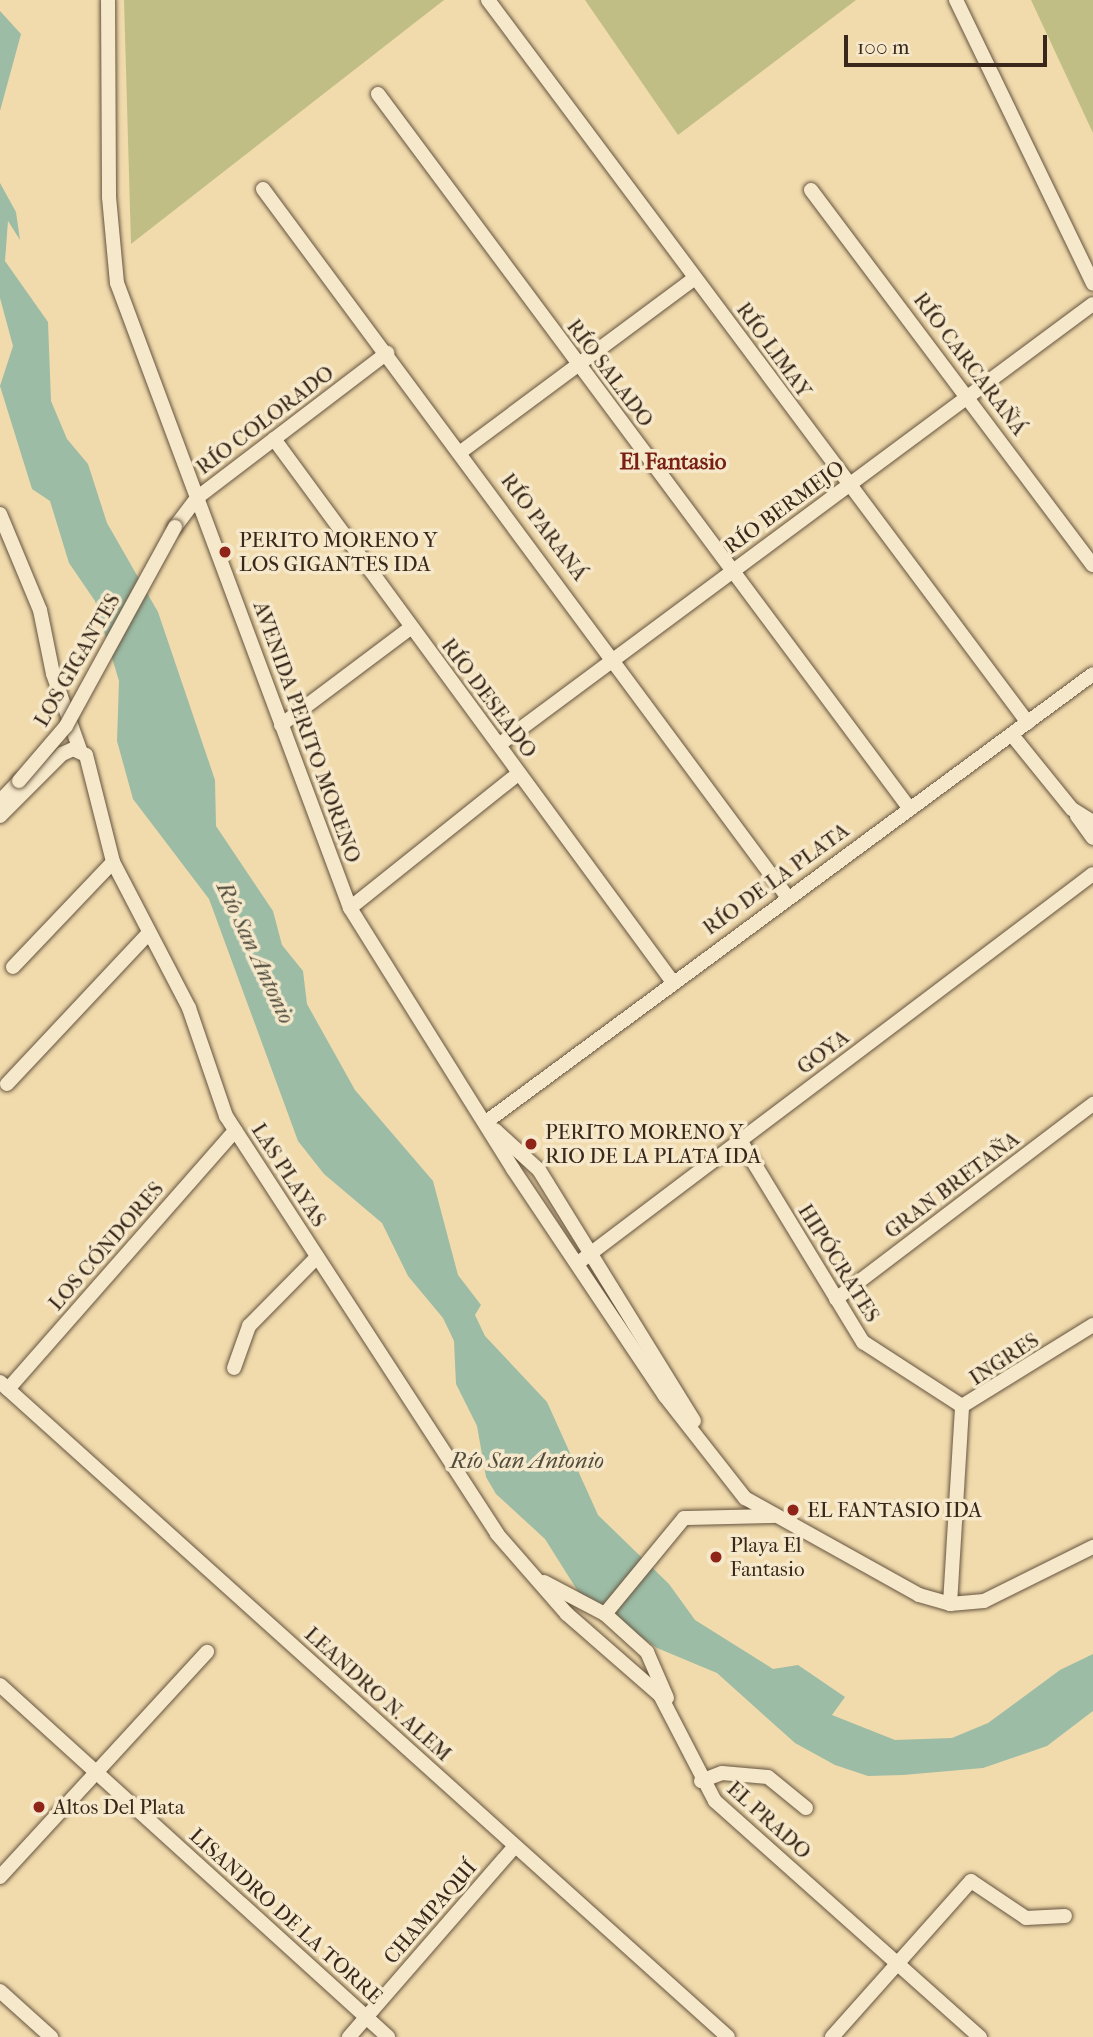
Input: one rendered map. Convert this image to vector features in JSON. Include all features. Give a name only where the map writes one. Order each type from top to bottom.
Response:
[{"type":"street","name":"AVENIDA PERITO MORENO","points":[[108,0],[109,197],[117,283],[350,908],[486,1122],[665,1396],[703,1440],[745,1498],[919,1595],[950,1604],[984,1601],[1093,1547]]},
{"type":"street","name":"RÍO LIMAY","points":[[488,0],[848,486],[1028,723]]},
{"type":"street","points":[[956,0],[1093,284]]},
{"type":"street","name":"RÍO SALADO","points":[[378,94],[910,809]]},
{"type":"street","name":"RÍO PARANÁ","points":[[263,189],[614,656],[786,895]]},
{"type":"street","name":"RÍO CARCARAÑÁ","points":[[811,190],[1093,565]]},
{"type":"street","points":[[462,452],[695,278]]},
{"type":"street","name":"RÍO BERMEJO","points":[[499,744],[614,656],[1093,304]]},
{"type":"street","name":"RÍO COLORADO","points":[[175,527],[198,496],[387,353]]},
{"type":"street","name":"RÍO DESEADO","points":[[274,439],[410,628],[499,744],[672,981]]},
{"type":"street","name":"LAS PLAYAS","points":[[0,514],[40,610],[53,674],[83,752],[113,862],[189,1008],[235,1131],[497,1534],[536,1578]]},
{"type":"street","name":"LOS GIGANTES","points":[[0,801],[66,726],[175,527]]},
{"type":"street","points":[[281,725],[410,628]]},
{"type":"street","name":"RÍO DE LA PLATA","points":[[486,1122],[786,895],[910,809],[1093,674]]},
{"type":"street","points":[[1012,735],[1093,838]]},
{"type":"street","points":[[0,816],[62,754],[83,752]]},
{"type":"street","points":[[350,908],[519,773]]},
{"type":"street","points":[[1072,809],[1093,822]]},
{"type":"street","points":[[13,967],[113,862]]},
{"type":"street","name":"GOYA","points":[[578,1263],[1093,874]]},
{"type":"street","points":[[7,1084],[149,933]]},
{"type":"street","name":"GRAN BRETAÑA","points":[[836,1299],[1093,1104]]},
{"type":"street","name":"AVENIDA PERITO MORENO","points":[[486,1122],[539,1170],[593,1251],[703,1440]]},
{"type":"street","name":"LOS CÓNDORES","points":[[4,1385],[235,1131]]},
{"type":"street","name":"HIPÓCRATES","points":[[740,1140],[836,1299],[878,1355],[962,1406]]},
{"type":"street","points":[[234,1368],[249,1326],[317,1257]]},
{"type":"street","name":"INGRES","points":[[950,1604],[962,1406],[1093,1325]]},
{"type":"street","name":"LEANDRO N. ALEM","points":[[4,1385],[728,2037]]},
{"type":"street","points":[[605,1614],[684,1518],[774,1516]]},
{"type":"street","points":[[536,1578],[605,1614],[647,1652],[673,1713]]},
{"type":"street","name":"EL PRADO","points":[[536,1578],[673,1713],[701,1781],[715,1801],[981,2037]]},
{"type":"street","points":[[0,1877],[208,1652]]},
{"type":"street","name":"LISANDRO DE LA TORRE","points":[[0,1685],[388,2037]]},
{"type":"street","points":[[701,1781],[722,1773],[768,1777],[806,1808]]},
{"type":"street","name":"CHAMPAQUÍ","points":[[349,2037],[515,1846]]},
{"type":"street","points":[[832,2037],[971,1881],[1026,1918],[1065,1916]]},
{"type":"street","points":[[0,1991],[51,2037]]},
{"type":"shaded area","points":[[124,0],[444,0],[131,244]]},
{"type":"shaded area","points":[[585,0],[856,0],[678,135]]},
{"type":"shaded area","points":[[1031,0],[1093,0],[1093,133]]},
{"type":"water","points":[[0,11],[21,34],[0,111]]},
{"type":"water","name":"Río San Antonio","points":[[0,183],[16,212],[20,240],[8,221],[5,261],[48,322],[51,401],[67,439],[88,464],[107,523],[158,612],[215,780],[216,826],[273,911],[282,945],[303,971],[307,1004],[355,1090],[433,1181],[458,1275],[481,1305],[475,1315],[485,1336],[547,1402],[598,1515],[669,1584],[695,1620],[773,1669],[798,1665],[845,1697],[832,1715],[895,1740],[952,1738],[988,1723],[1060,1670],[1093,1654],[1093,1711],[1047,1746],[983,1768],[868,1776],[835,1765],[795,1743],[717,1673],[657,1648],[579,1593],[545,1539],[496,1494],[486,1477],[477,1426],[456,1384],[454,1341],[443,1318],[408,1276],[382,1223],[324,1174],[298,1141],[209,899],[133,799],[117,741],[119,681],[95,601],[69,563],[50,501],[32,489],[0,386],[13,346],[0,298]]},
{"type":"place","name":"PERITO MORENO Y LOS GIGANTES IDA","points":[[225,552]]},
{"type":"place","name":"PERITO MORENO Y RIO DE LA PLATA IDA","points":[[531,1144]]},
{"type":"place","name":"EL FANTASIO IDA","points":[[793,1510]]},
{"type":"place","name":"Playa El Fantasio","points":[[716,1557]]},
{"type":"place","name":"Altos Del Plata","points":[[39,1807]]},
{"type":"district","name":"El Fantasio","points":[[673,462]]}]
